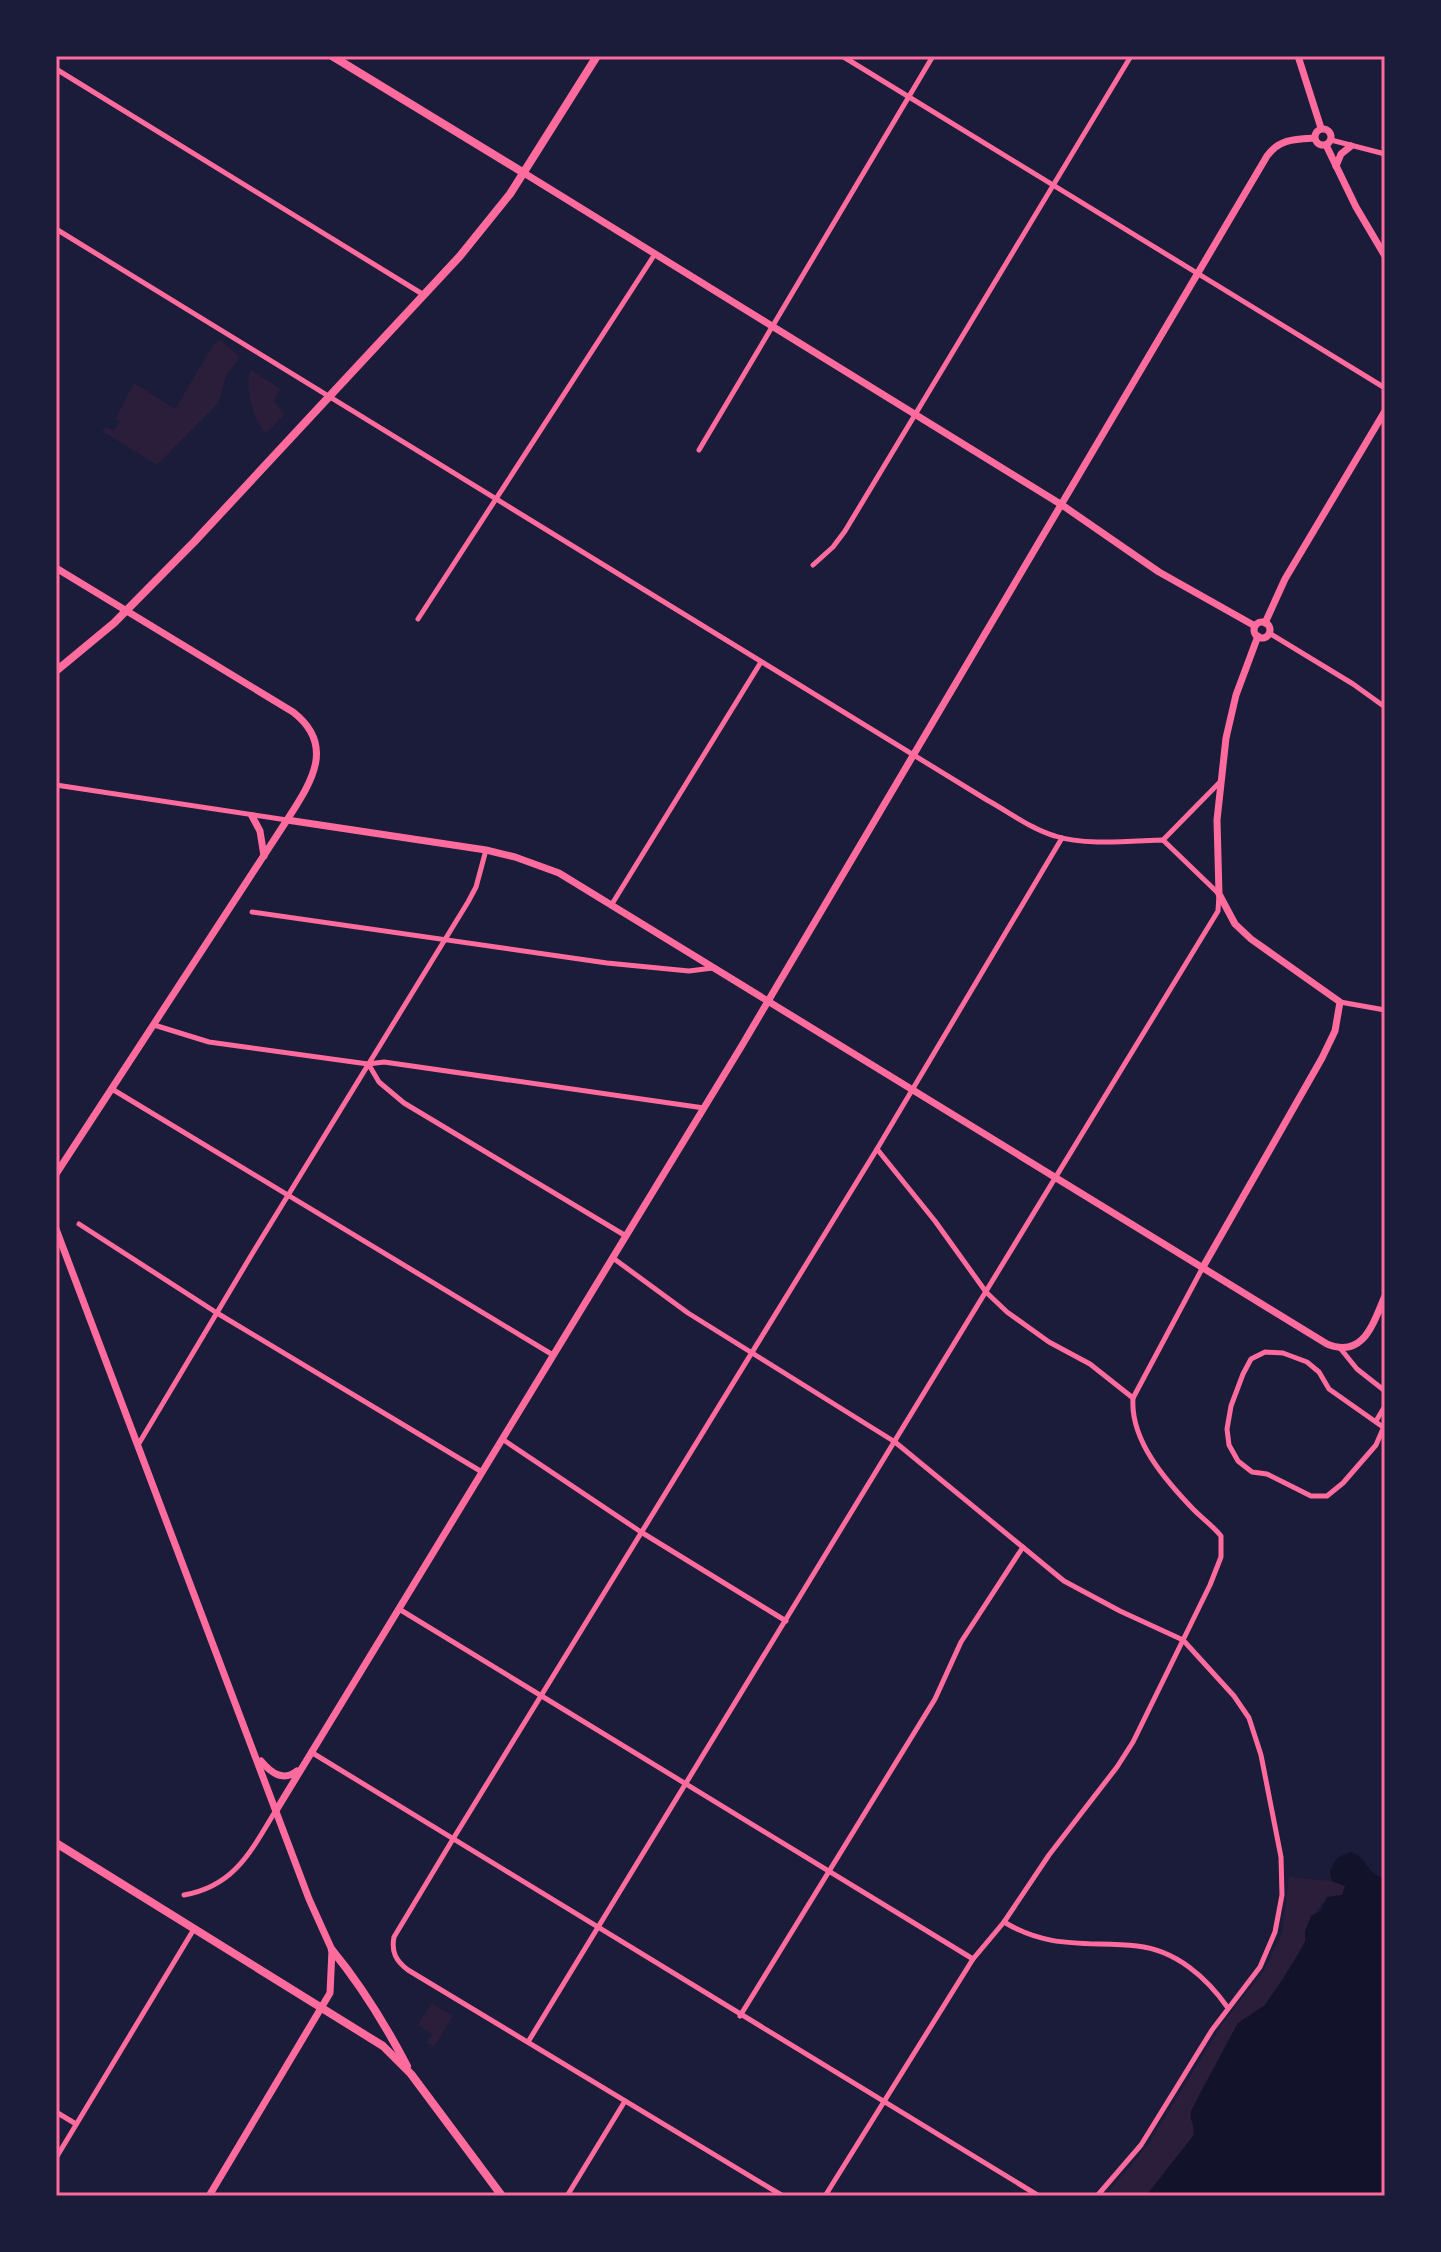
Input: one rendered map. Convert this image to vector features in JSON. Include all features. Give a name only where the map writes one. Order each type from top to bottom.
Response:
[{"type":"main road","points":[[332,56],[524,173]]},
{"type":"main road","points":[[56,671],[80,654],[125,612],[220,516],[486,225],[524,173],[597,56]]},
{"type":"main road","points":[[56,1843],[383,2046],[411,2074],[502,2196]]},
{"type":"main road","points":[[332,1950],[388,2030],[411,2074]]},
{"type":"street","points":[[842,56],[1385,388]]},
{"type":"street","points":[[699,450],[933,56]]},
{"type":"street","points":[[813,565],[839,539],[1131,56]]},
{"type":"street","points":[[1298,56],[1321,128],[1330,133],[1328,142],[1336,166],[1385,256]]},
{"type":"street","points":[[56,69],[424,295]]},
{"type":"street","points":[[1314,138],[1321,128]]},
{"type":"street","points":[[1314,138],[1319,144],[1328,142],[1385,154]]},
{"type":"street","points":[[184,1895],[231,1876],[252,1850],[769,1000],[1271,150],[1284,141],[1314,138]]},
{"type":"street","points":[[1336,166],[1341,154],[1351,146]]},
{"type":"street","points":[[524,173],[1062,505],[1155,569],[1255,626],[1265,623],[1293,565],[1385,411]]},
{"type":"street","points":[[56,229],[987,800],[1045,832],[1062,838],[1163,840],[1220,782]]},
{"type":"street","points":[[418,619],[655,254]]},
{"type":"street","points":[[56,568],[293,712],[309,730],[316,748],[315,770],[287,820],[56,1174]]},
{"type":"street","points":[[1265,623],[1269,633]]},
{"type":"street","points":[[1255,626],[1254,632],[1258,636],[1263,638],[1269,633]]},
{"type":"street","points":[[1269,633],[1385,707]]},
{"type":"street","points":[[528,2042],[1218,911],[1217,820],[1226,738],[1236,695],[1258,636]]},
{"type":"street","points":[[612,904],[761,662]]},
{"type":"street","points":[[56,785],[486,850],[559,873],[1320,1339],[1340,1347],[1354,1346],[1361,1341],[1385,1296]]},
{"type":"street","points":[[252,816],[260,831],[264,856]]},
{"type":"street","points":[[783,2196],[408,1970],[394,1956],[394,1937],[877,1149],[1062,838]]},
{"type":"street","points":[[1163,840],[1219,894],[1235,924],[1251,939],[1340,1002],[1385,1010]]},
{"type":"street","points":[[138,1446],[476,887],[486,850]]},
{"type":"street","points":[[252,912],[607,963],[689,971],[713,968]]},
{"type":"street","points":[[825,2196],[973,1959],[1004,1922],[1049,1855],[1117,1767],[1153,1705],[1221,1557],[1222,1539],[1215,1528],[1194,1510],[1149,1455],[1137,1425],[1133,1398],[1203,1267],[1322,1058],[1335,1031],[1340,1002]]},
{"type":"street","points":[[154,1025],[209,1042],[368,1064],[384,1062],[704,1108]]},
{"type":"street","points":[[368,1064],[379,1082],[404,1103],[626,1236]]},
{"type":"street","points":[[112,1089],[553,1355]]},
{"type":"street","points":[[877,1149],[935,1221],[986,1292],[1026,1326],[1090,1364],[1133,1398]]},
{"type":"street","points":[[79,1224],[217,1313],[482,1472]]},
{"type":"street","points":[[56,1229],[309,1899],[332,1950],[332,1984],[321,2008],[209,2196]]},
{"type":"street","points":[[613,1258],[688,1313],[895,1442],[1064,1581],[1183,1640],[1234,1696],[1249,1718],[1261,1755],[1281,1857],[1282,1895],[1271,1943],[1260,1967],[1228,2008],[1141,2145],[1097,2196]]},
{"type":"street","points":[[1340,1347],[1357,1369],[1385,1391]]},
{"type":"street","points":[[1265,1352],[1283,1353],[1307,1362],[1319,1372],[1329,1389],[1384,1425],[1376,1445],[1343,1483],[1327,1496],[1311,1496],[1267,1474],[1252,1472],[1238,1461],[1229,1445],[1227,1429],[1231,1406],[1243,1374],[1251,1359],[1265,1352]]},
{"type":"street","points":[[1376,1421],[1385,1406]]},
{"type":"street","points":[[502,1439],[641,1532],[786,1621]]},
{"type":"street","points":[[740,2016],[935,1699],[961,1642],[1023,1547]]},
{"type":"street","points":[[399,1609],[973,1959]]},
{"type":"street","points":[[311,1752],[1039,2196]]},
{"type":"street","points":[[257,1756],[267,1769],[278,1776],[291,1776],[302,1767]]},
{"type":"street","points":[[1004,1922],[1020,1931],[1054,1942],[1151,1949],[1193,1970],[1214,1989],[1228,2008]]},
{"type":"street","points":[[56,2158],[194,1928]]},
{"type":"street","points":[[567,2196],[625,2101]]},
{"type":"street","points":[[56,2112],[76,2125]]},
{"type":"shaded area","points":[[220,340],[240,357],[226,376],[219,402],[157,465],[102,431],[106,427],[114,431],[120,421],[116,418],[134,383],[175,409],[213,345]]},
{"type":"shaded area","points":[[251,370],[281,389],[274,400],[284,415],[266,433],[257,421],[251,403],[248,385]]},
{"type":"shaded area","points":[[1350,1852],[1385,1879],[1385,2196],[1146,2196],[1193,2136],[1191,2111],[1238,2023],[1265,2005],[1284,1978],[1305,1942],[1305,1931],[1311,1916],[1320,1911],[1327,1897],[1342,1895],[1345,1886],[1332,1881],[1330,1871],[1337,1858]]},
{"type":"shaded area","points":[[1289,1877],[1332,1881],[1345,1886],[1342,1895],[1322,1903],[1305,1931],[1301,1950],[1265,2005],[1238,2023],[1197,2098],[1193,2136],[1146,2196],[1105,2196],[1148,2145],[1223,2023],[1265,1969],[1282,1933]]},
{"type":"shaded area","points":[[431,2003],[453,2016],[434,2047],[427,2043],[432,2034],[418,2025]]}]
